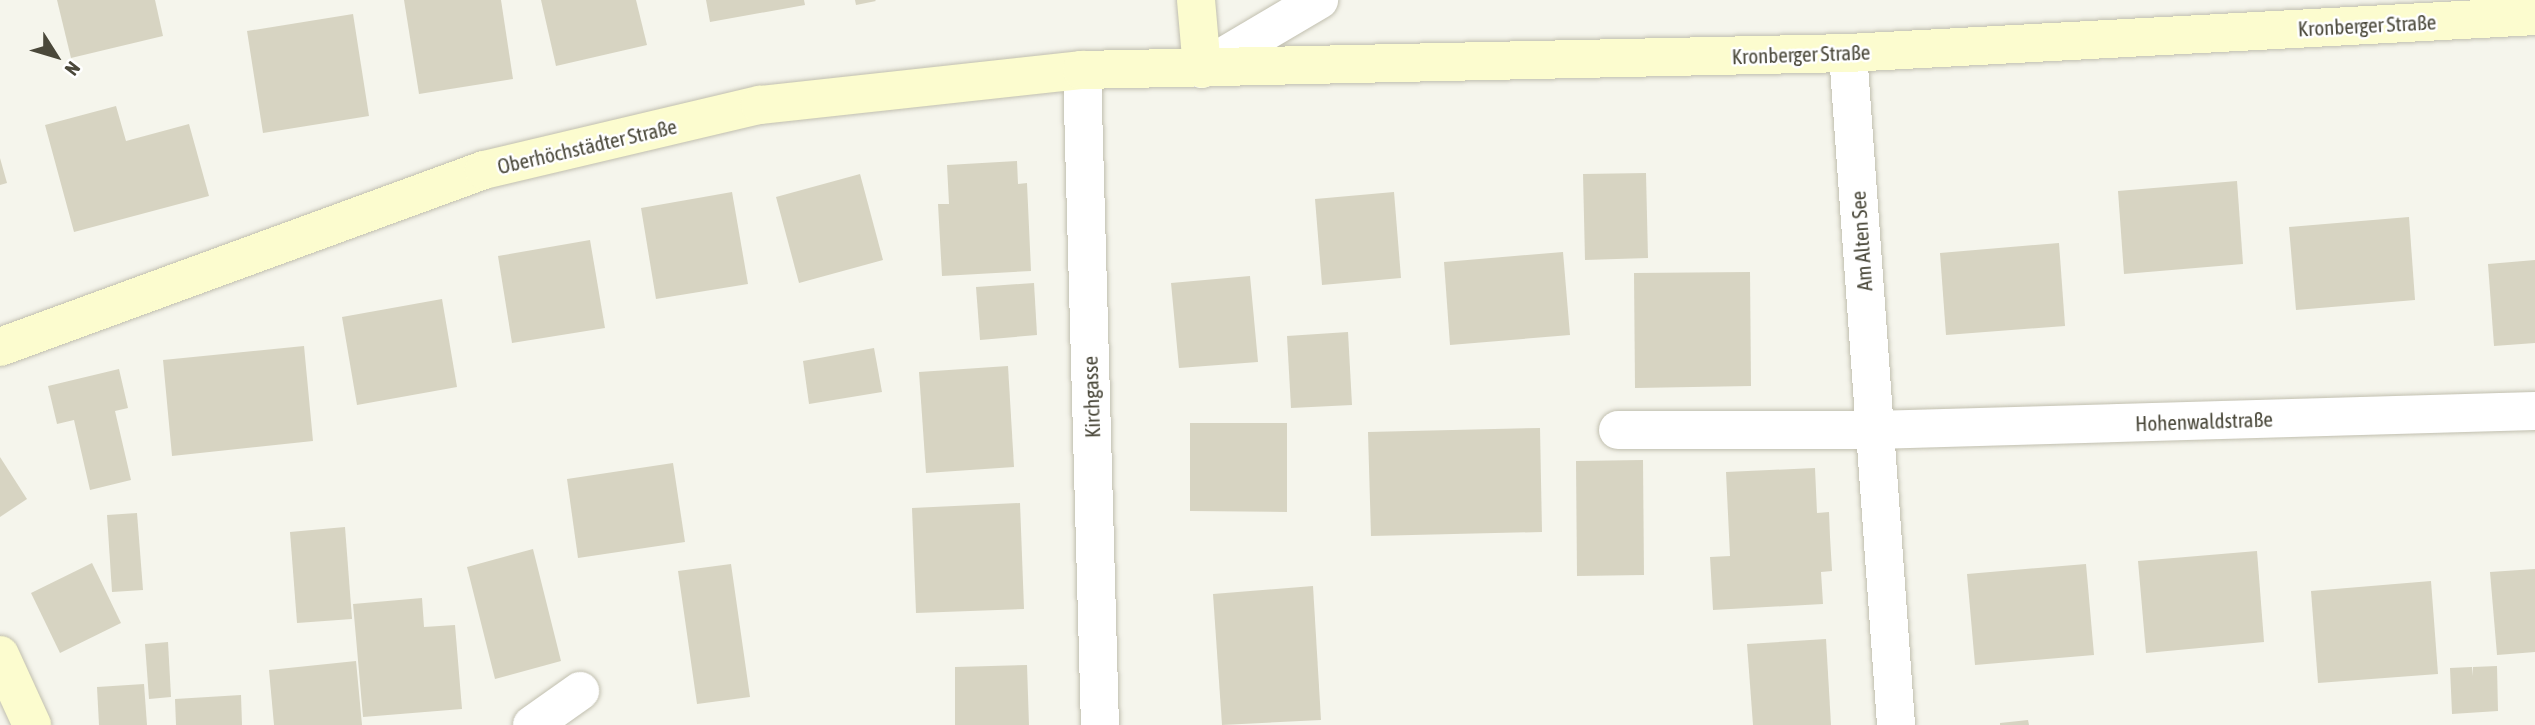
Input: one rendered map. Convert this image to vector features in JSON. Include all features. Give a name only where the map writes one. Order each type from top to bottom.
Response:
[{"type":"main road","points":[[1196,0],[1202,69]]},
{"type":"main road","name":"Kronberger Straße","points":[[1202,69],[1848,53],[2535,16]]},
{"type":"main road","name":"Oberhöchstädter Straße","points":[[0,346],[484,170],[760,105],[1082,70],[1202,69]]},
{"type":"main road","points":[[0,655],[32,725]]},
{"type":"street","points":[[1202,69],[1319,0]]},
{"type":"street","name":"Am Alten See","points":[[1848,53],[1896,725]]},
{"type":"street","name":"Kirchgasse","points":[[1082,70],[1100,725]]},
{"type":"street","name":"Hohenwaldstraße","points":[[1874,430],[2535,411]]},
{"type":"street","points":[[1618,430],[1874,430]]},
{"type":"street","points":[[532,725],[580,691]]},
{"type":"building","points":[[57,0],[155,0],[163,36],[71,58]]},
{"type":"building","points":[[404,0],[501,0],[513,79],[419,94]]},
{"type":"building","points":[[541,0],[636,0],[647,45],[556,66]]},
{"type":"building","points":[[706,0],[804,0],[805,5],[710,22]]},
{"type":"building","points":[[855,0],[875,0],[876,1],[856,5]]},
{"type":"building","points":[[353,14],[369,116],[263,133],[247,31]]},
{"type":"building","points":[[116,106],[126,141],[189,124],[209,196],[74,232],[45,125]]},
{"type":"building","points":[[0,158],[7,183],[0,185]]},
{"type":"building","points":[[1017,161],[1018,184],[1027,183],[1031,271],[942,276],[938,204],[949,204],[947,165]]},
{"type":"building","points":[[1646,173],[1648,258],[1585,260],[1583,174]]},
{"type":"building","points":[[860,174],[883,260],[799,283],[776,197]]},
{"type":"building","points":[[2237,181],[2243,264],[2124,274],[2118,191]]},
{"type":"building","points":[[732,192],[748,284],[656,299],[641,208]]},
{"type":"building","points":[[1394,192],[1401,278],[1322,285],[1315,199]]},
{"type":"building","points":[[2409,217],[2415,300],[2296,310],[2289,227]]},
{"type":"building","points":[[590,240],[605,328],[512,343],[498,256]]},
{"type":"building","points":[[2059,243],[2065,326],[1946,335],[1940,253]]},
{"type":"building","points":[[1563,252],[1570,335],[1450,345],[1444,262]]},
{"type":"building","points":[[2535,260],[2535,343],[2494,346],[2488,264]]},
{"type":"building","points":[[1750,272],[1751,386],[1635,388],[1634,273]]},
{"type":"building","points":[[1250,276],[1258,362],[1179,368],[1171,283]]},
{"type":"building","points":[[1034,283],[1037,335],[980,340],[976,287]]},
{"type":"building","points":[[442,299],[457,387],[357,405],[342,317]]},
{"type":"building","points":[[1348,332],[1352,405],[1291,408],[1287,336]]},
{"type":"building","points":[[304,346],[313,441],[172,456],[163,360]]},
{"type":"building","points":[[874,348],[882,392],[809,404],[803,361]]},
{"type":"building","points":[[1008,366],[1014,467],[926,473],[919,372]]},
{"type":"building","points":[[119,369],[128,408],[115,411],[131,480],[90,490],[74,420],[57,424],[48,386]]},
{"type":"building","points":[[1190,423],[1287,423],[1287,512],[1190,511]]},
{"type":"building","points":[[1540,428],[1542,532],[1371,536],[1368,432]]},
{"type":"building","points":[[0,457],[27,499],[0,517]]},
{"type":"building","points":[[1643,460],[1644,575],[1577,576],[1576,461]]},
{"type":"building","points":[[673,463],[685,542],[578,558],[567,479]]},
{"type":"building","points":[[1815,468],[1817,513],[1829,512],[1832,571],[1821,572],[1823,604],[1713,610],[1710,557],[1730,556],[1726,472]]},
{"type":"building","points":[[1020,503],[1024,609],[916,613],[912,508]]},
{"type":"building","points":[[137,513],[143,590],[112,592],[107,515]]},
{"type":"building","points":[[345,527],[352,619],[297,623],[290,532]]},
{"type":"building","points":[[533,549],[561,661],[495,679],[467,567]]},
{"type":"building","points":[[2257,551],[2264,642],[2146,653],[2138,561]]},
{"type":"building","points":[[92,563],[121,623],[60,653],[31,593]]},
{"type":"building","points":[[731,564],[750,697],[697,704],[678,571]]},
{"type":"building","points":[[2086,564],[2094,655],[1975,665],[1967,574]]},
{"type":"building","points":[[2535,569],[2535,652],[2497,655],[2490,572]]},
{"type":"building","points":[[2431,581],[2438,674],[2318,683],[2311,591]]},
{"type":"building","points":[[1313,586],[1321,720],[1222,725],[1213,594]]},
{"type":"building","points":[[422,598],[424,627],[455,625],[462,709],[363,717],[353,604]]},
{"type":"building","points":[[1826,639],[1831,725],[1753,725],[1747,644]]},
{"type":"building","points":[[168,642],[171,697],[149,699],[145,644]]},
{"type":"building","points":[[356,661],[362,725],[274,725],[269,670]]},
{"type":"building","points":[[1027,665],[1029,725],[955,725],[955,667]]},
{"type":"building","points":[[2497,666],[2498,711],[2452,714],[2450,668],[2472,667],[2473,676],[2473,667]]},
{"type":"building","points":[[144,684],[147,725],[99,725],[97,687]]},
{"type":"building","points":[[241,695],[242,725],[176,725],[175,699]]},
{"type":"building","points":[[2028,720],[2029,725],[2000,725],[2000,723]]}]
